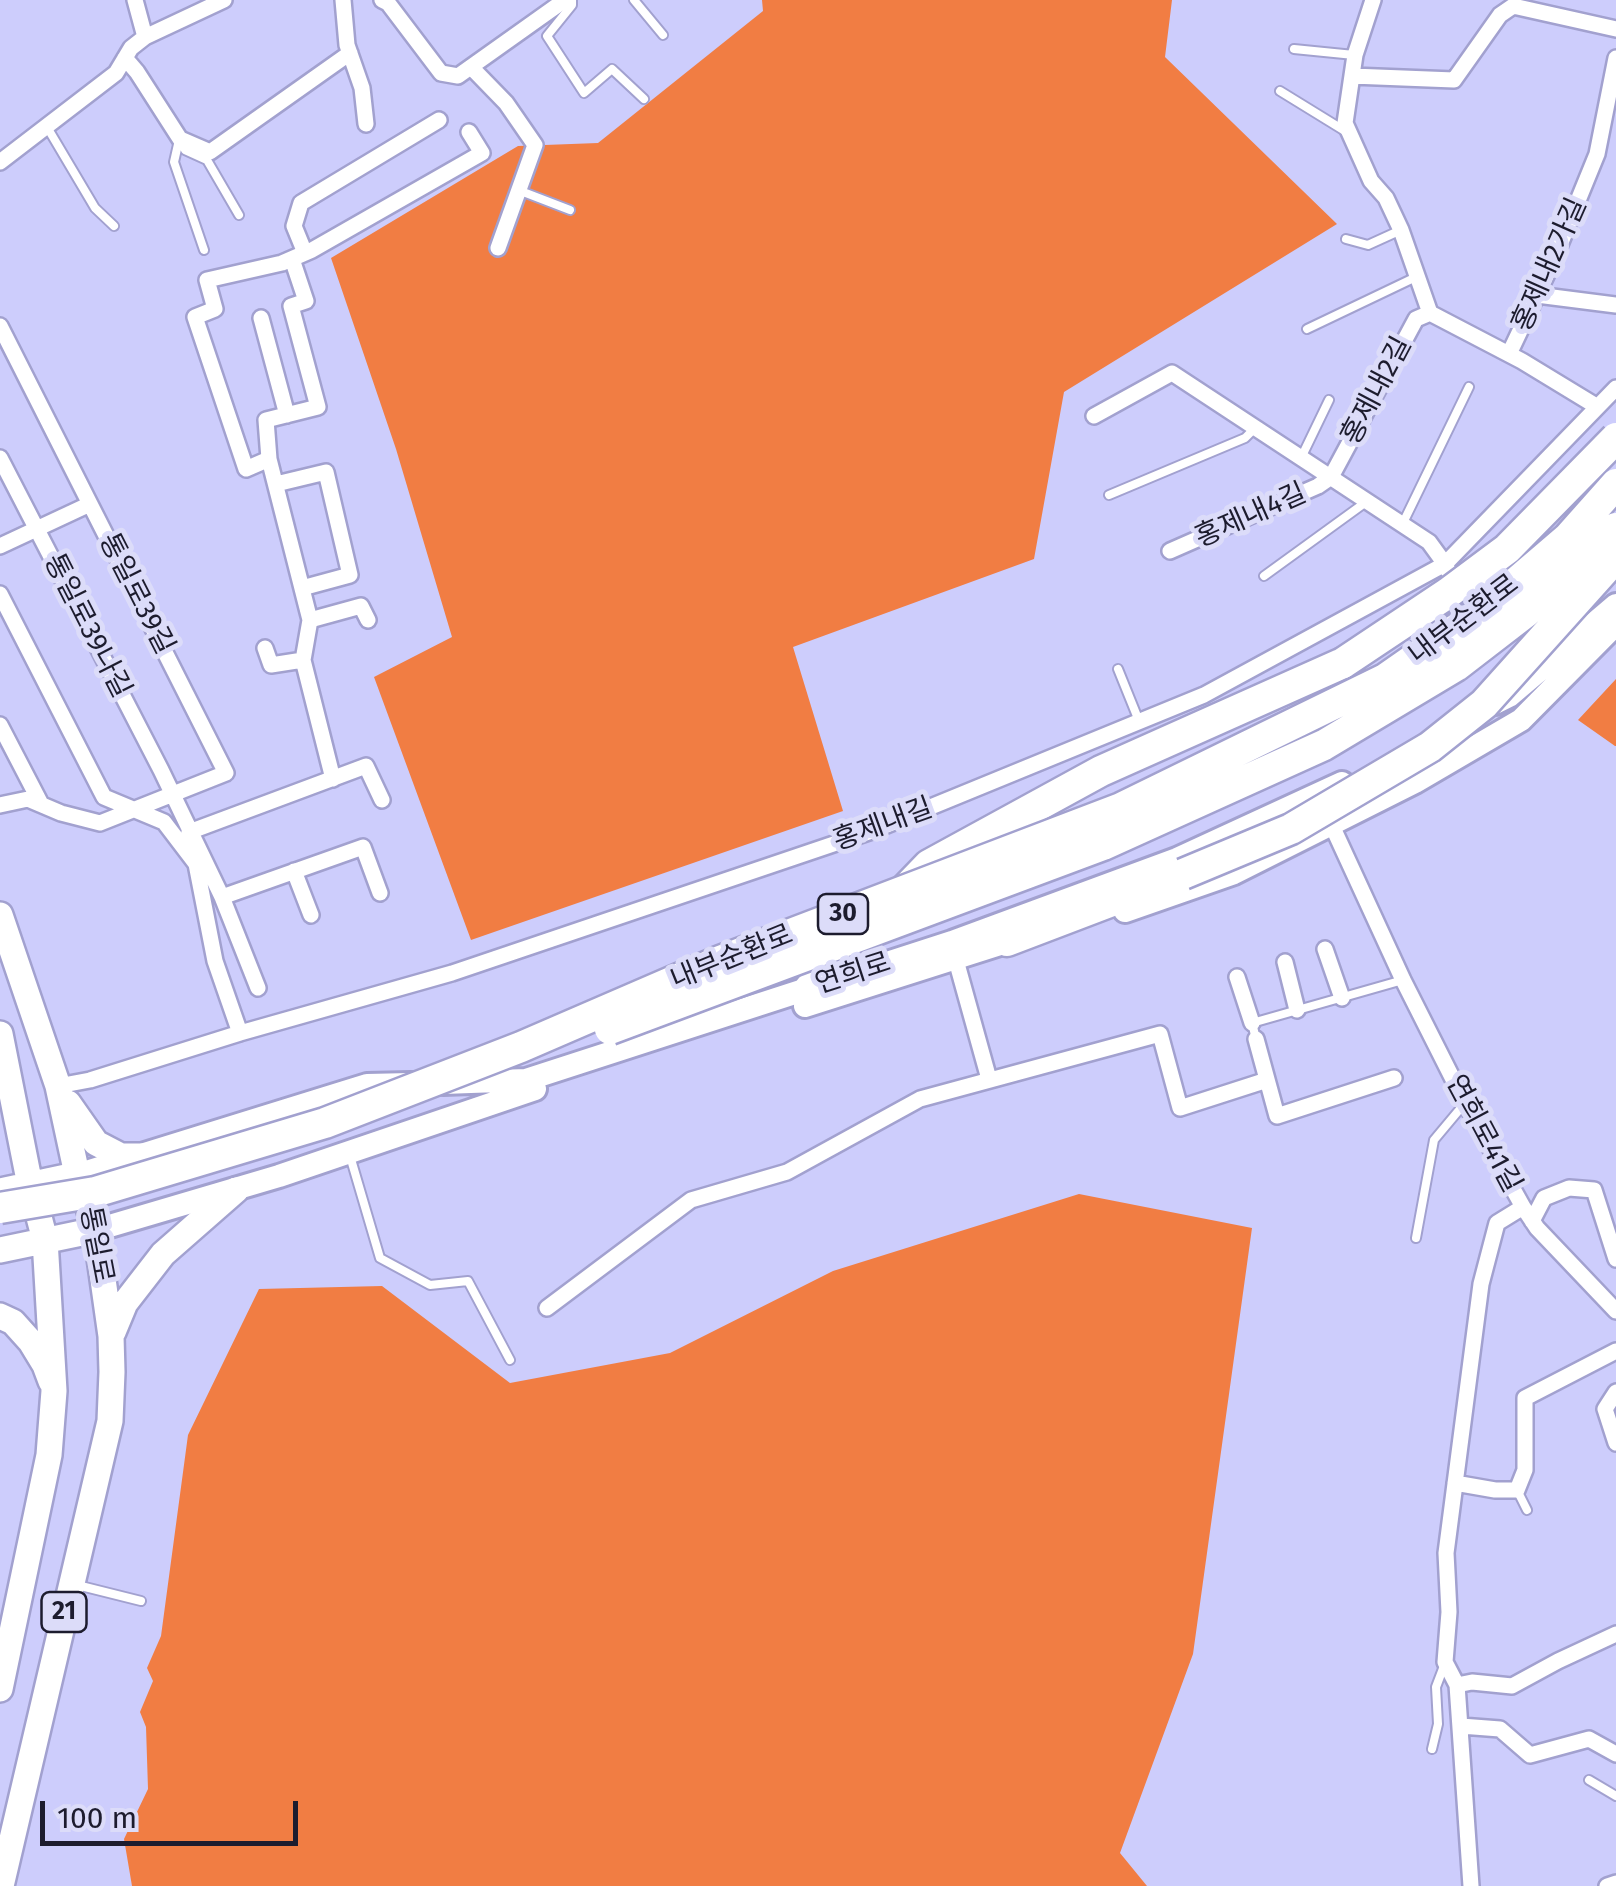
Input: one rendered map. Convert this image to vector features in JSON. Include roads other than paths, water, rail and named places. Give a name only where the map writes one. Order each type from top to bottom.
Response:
[{"type":"highway","points":[[810,988],[929,865],[1101,770],[1343,663],[1448,594],[1507,549],[1616,438]]},
{"type":"highway","name":"내부순환로","points":[[0,1208],[95,1192],[325,1122],[521,1047],[720,961],[1121,808],[1385,678],[1484,610],[1568,538],[1616,484]]},
{"type":"highway","name":"내부순환로","points":[[0,1226],[123,1204],[332,1140],[536,1056],[1103,845],[1324,745],[1456,666],[1526,612],[1616,528]]},
{"type":"highway","points":[[1008,940],[1292,829],[1430,747],[1484,704],[1616,557]]},
{"type":"main road","name":"연희로","points":[[0,1192],[143,1156],[367,1085],[526,1080],[810,988],[954,951],[1317,796],[1510,696],[1616,605]]},
{"type":"main road","points":[[0,1250],[96,1230],[236,1190],[954,951],[1101,920],[1234,873],[1415,782],[1521,720],[1616,624]]},
{"type":"main road","name":"통일로","points":[[0,914],[58,1086],[96,1230],[112,1336],[110,1420],[1,1886]]},
{"type":"main road","name":"통일로","points":[[0,1034],[45,1240],[54,1390],[49,1455],[0,1689]]},
{"type":"main road","points":[[58,1086],[96,1142],[121,1156],[143,1156]]},
{"type":"main road","points":[[112,1336],[125,1303],[164,1254],[236,1190]]},
{"type":"main road","points":[[0,1316],[12,1322],[30,1342],[46,1365],[54,1390]]},
{"type":"street","points":[[135,0],[145,37]]},
{"type":"street","points":[[0,162],[116,73],[130,48],[145,37],[224,0]]},
{"type":"street","points":[[343,0],[366,124]]},
{"type":"street","points":[[382,0],[388,2],[441,73],[458,76],[568,0]]},
{"type":"street","name":"홍제내2길","points":[[1374,0],[1355,55],[1345,123],[1371,181],[1386,198],[1401,230],[1430,312],[1596,406]]},
{"type":"street","points":[[1352,76],[1454,80],[1500,15],[1513,6],[1616,29]]},
{"type":"street","points":[[125,58],[180,139],[210,152],[350,53]]},
{"type":"street","name":"홍제내2가길","points":[[1508,354],[1599,146],[1616,58]]},
{"type":"street","points":[[471,67],[506,103],[535,145],[498,248]]},
{"type":"street","points":[[333,779],[302,660],[310,620],[269,459],[266,420],[318,407],[291,306],[306,301],[294,226],[301,203],[439,120]]},
{"type":"street","points":[[269,459],[246,469],[195,316],[214,309],[207,280],[298,256],[482,154],[469,132]]},
{"type":"street","points":[[1599,146],[1616,149]]},
{"type":"street","points":[[1537,295],[1616,305]]},
{"type":"street","name":"홍제내2길","points":[[1331,478],[1416,319],[1430,312]]},
{"type":"street","points":[[260,318],[286,415]]},
{"type":"street","name":"통일로39길","points":[[0,326],[226,772],[132,809]]},
{"type":"street","name":"홍제내4길","points":[[1094,416],[1172,373],[1429,542],[1445,564],[1510,696]]},
{"type":"street","name":"홍제내길","points":[[58,1086],[90,1080],[452,973],[872,831],[1204,695],[1445,564],[1616,388]]},
{"type":"street","name":"통일로39나길","points":[[0,458],[161,770],[222,897],[258,988]]},
{"type":"street","points":[[276,484],[326,472],[350,575],[302,588]]},
{"type":"street","name":"홍제내4길","points":[[1170,551],[1331,478]]},
{"type":"street","points":[[0,546],[90,504]]},
{"type":"street","points":[[0,594],[104,797],[164,822],[186,825],[366,766],[382,800]]},
{"type":"street","points":[[310,620],[362,606],[368,620]]},
{"type":"street","points":[[265,648],[271,665],[302,660]]},
{"type":"street","points":[[0,726],[40,802]]},
{"type":"street","name":"연희로41길","points":[[1317,796],[1404,980],[1522,1206],[1496,1222],[1485,1269],[1446,1554],[1450,1612],[1445,1662]]},
{"type":"street","points":[[0,805],[40,802],[61,813],[100,823],[132,809]]},
{"type":"street","points":[[164,822],[196,864],[215,961],[240,1033]]},
{"type":"street","points":[[222,897],[363,847],[380,893]]},
{"type":"street","points":[[294,871],[311,915]]},
{"type":"street","points":[[1326,949],[1342,998]]},
{"type":"street","points":[[954,951],[989,1080]]},
{"type":"street","points":[[1285,962],[1298,1010]]},
{"type":"street","points":[[1237,977],[1278,1116],[1394,1078]]},
{"type":"street","points":[[547,1308],[692,1200],[787,1172],[920,1099],[1160,1034],[1180,1108],[1268,1080]]},
{"type":"street","points":[[1532,1221],[1544,1198],[1570,1188],[1594,1190],[1616,1259]]},
{"type":"street","points":[[1522,1206],[1615,1308]]},
{"type":"street","points":[[1455,1482],[1517,1490],[1525,1470],[1526,1398],[1616,1351]]},
{"type":"street","points":[[1616,1392],[1606,1409],[1616,1443]]},
{"type":"street","points":[[1457,1684],[1512,1686],[1616,1634]]},
{"type":"street","points":[[1445,1662],[1457,1684],[1471,1886]]},
{"type":"street","points":[[1461,1726],[1500,1729],[1530,1755],[1589,1739],[1616,1754]]},
{"type":"street","points":[[1607,1886],[1616,1884]]},
{"type":"lane","points":[[568,0],[572,6],[548,36],[584,93],[612,69],[644,99]]},
{"type":"lane","points":[[634,0],[663,35]]},
{"type":"lane","points":[[1294,49],[1355,55]]},
{"type":"lane","points":[[1280,91],[1352,135]]},
{"type":"lane","points":[[47,127],[95,208],[114,226]]},
{"type":"lane","points":[[180,139],[185,150],[207,160],[239,214]]},
{"type":"lane","points":[[180,139],[174,162],[204,250]]},
{"type":"lane","points":[[518,190],[570,210]]},
{"type":"lane","points":[[1346,239],[1368,245],[1401,230]]},
{"type":"lane","name":"홍제내2길","points":[[1308,329],[1417,276]]},
{"type":"lane","points":[[1402,524],[1469,387]]},
{"type":"lane","name":"홍제내4길","points":[[1300,458],[1329,400]]},
{"type":"lane","points":[[1109,496],[1245,438],[1255,428]]},
{"type":"lane","name":"홍제내4길","points":[[1264,576],[1366,501]]},
{"type":"lane","points":[[1118,669],[1139,722]]},
{"type":"lane","points":[[1254,1031],[1298,1010],[1404,980]]},
{"type":"lane","points":[[1416,1238],[1434,1140],[1465,1102]]},
{"type":"lane","points":[[349,1152],[380,1258],[430,1285],[468,1281],[510,1360]]},
{"type":"lane","points":[[1517,1490],[1527,1510]]},
{"type":"lane","points":[[71,1583],[141,1601]]},
{"type":"lane","points":[[1432,1749],[1438,1724],[1436,1687],[1445,1662]]},
{"type":"lane","points":[[1589,1780],[1616,1796]]}]
